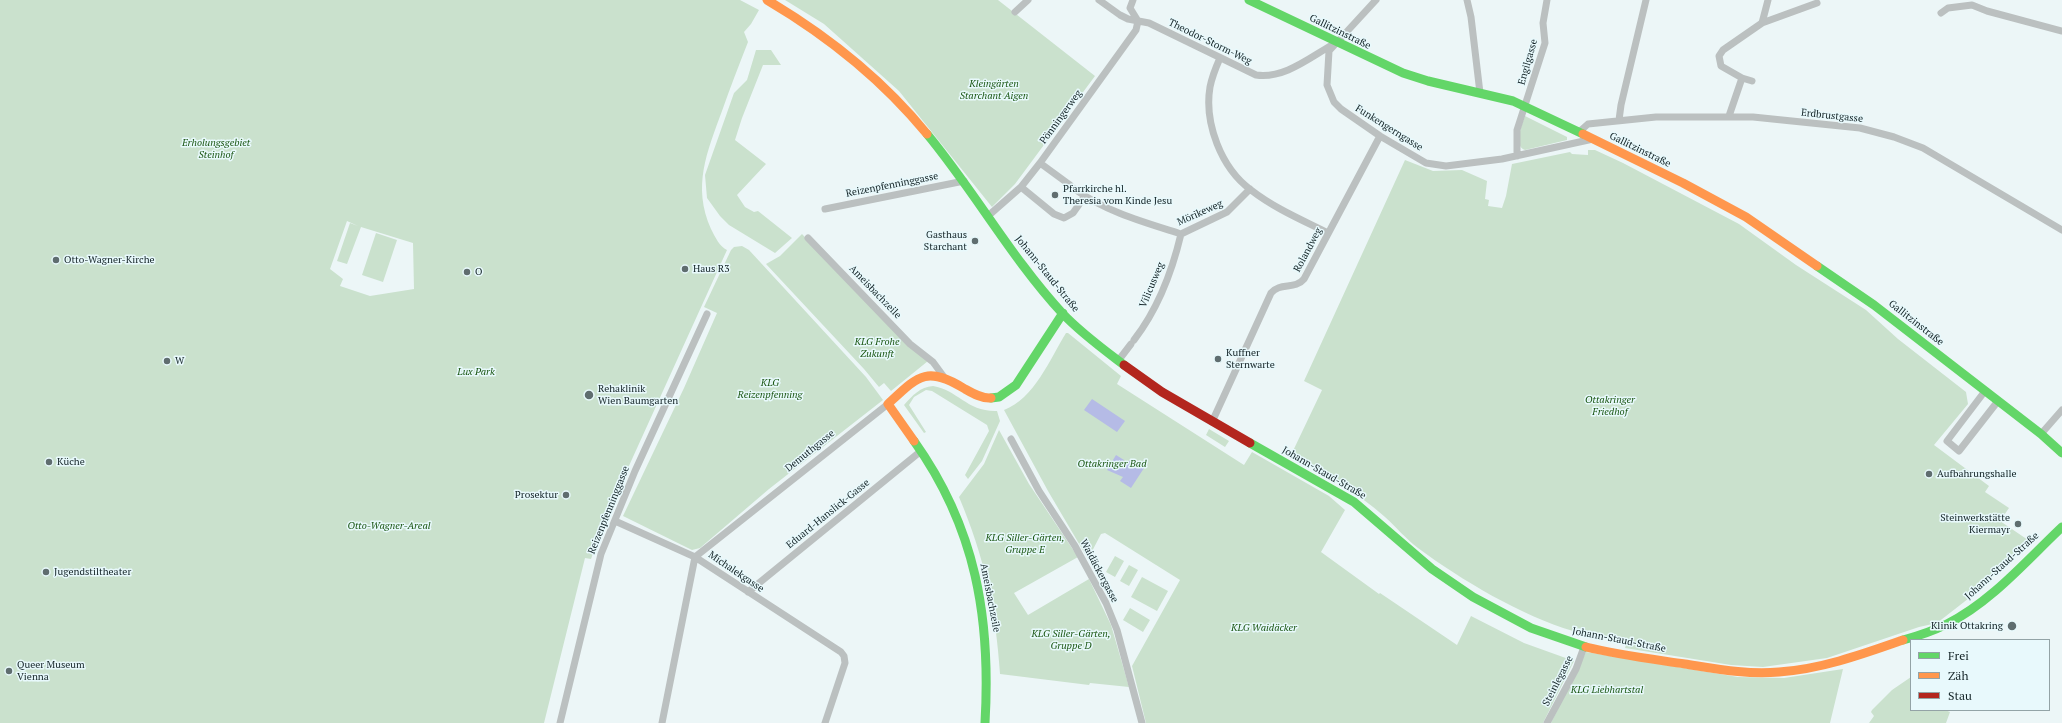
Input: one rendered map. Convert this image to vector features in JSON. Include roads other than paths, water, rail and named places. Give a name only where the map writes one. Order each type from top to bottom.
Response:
[{"type":"street","name":"Johann-Staud-Straße","points":[[768,0],[831,40],[885,86],[964,181],[1019,259],[1063,313],[1118,361],[1172,398],[1212,422],[1351,500],[1378,520],[1435,571],[1476,599],[1516,622],[1584,647],[1734,671],[1764,673],[1825,664],[1872,651],[1951,622],[1993,591],[2062,526]]},
{"type":"street","points":[[1015,12],[1028,0]]},
{"type":"street","name":"Theodor-Storm-Weg","points":[[1099,0],[1120,15],[1138,21],[1149,22],[1256,75],[1274,75],[1283,72],[1336,42]]},
{"type":"street","points":[[1133,0],[1130,8],[1138,21]]},
{"type":"street","name":"Gallitzinstraße","points":[[1249,0],[1403,73],[1525,106],[1683,183],[1746,217],[1874,305],[2041,434],[2062,452]]},
{"type":"street","points":[[1336,42],[1376,0]]},
{"type":"street","points":[[1467,0],[1471,17],[1480,93]]},
{"type":"street","name":"Engilgasse","points":[[1517,156],[1517,134],[1545,43],[1543,23],[1547,0]]},
{"type":"street","points":[[1619,120],[1621,105],[1646,0]]},
{"type":"street","points":[[1762,23],[1768,0]]},
{"type":"street","points":[[1752,81],[1742,78],[1721,66],[1719,56],[1727,47],[1762,23],[1817,3]]},
{"type":"street","points":[[1941,13],[1948,8],[1972,5],[1987,11],[2062,31]]},
{"type":"street","name":"Pönningerweg","points":[[988,216],[1021,187],[1040,163],[1136,30],[1138,21]]},
{"type":"street","name":"Funkengerngasse","points":[[1336,42],[1329,51],[1327,60],[1327,85],[1329,94],[1341,109],[1380,136],[1410,155],[1433,165],[1459,164],[1517,156],[1593,139]]},
{"type":"street","points":[[1220,58],[1210,88],[1211,123],[1225,160],[1250,189],[1281,210],[1328,233]]},
{"type":"street","points":[[1729,116],[1742,78]]},
{"type":"street","name":"Erdbrustgasse","points":[[1578,132],[1588,124],[1656,117],[1753,117],[1860,128],[1894,137],[1923,148],[2062,230]]},
{"type":"street","name":"Rolandweg","points":[[1212,422],[1270,293],[1276,288],[1295,286],[1302,281],[1380,136]]},
{"type":"street","name":"Mörikeweg","points":[[1040,163],[1085,196],[1116,213],[1180,234],[1228,212],[1250,189]]},
{"type":"street","name":"Reizenpfenninggasse","points":[[825,209],[964,181]]},
{"type":"street","points":[[1021,187],[1054,214],[1064,218],[1073,213],[1085,196]]},
{"type":"street","name":"Vilicusweg","points":[[1118,361],[1133,342],[1158,301],[1168,276],[1180,234]]},
{"type":"street","name":"Ameisbachzeile","points":[[808,238],[910,344],[933,362],[944,377]]},
{"type":"street","name":"Demuthgasse","points":[[695,557],[888,404],[918,378],[933,375],[944,377],[981,398],[992,398],[1005,395],[1018,383],[1063,313]]},
{"type":"street","name":"Reizenpfenninggasse","points":[[560,723],[601,554],[635,471],[707,314]]},
{"type":"street","points":[[1985,391],[1947,441],[1959,451],[1998,401]]},
{"type":"street","name":"Ameisbachzeile","points":[[888,404],[892,413],[921,451],[951,504],[967,542],[975,569],[987,638],[988,676],[985,723]]},
{"type":"street","points":[[2041,434],[2062,410]]},
{"type":"street","name":"Waidäckergasse","points":[[1011,439],[1039,491],[1075,546],[1106,604],[1117,630],[1142,723]]},
{"type":"street","name":"Eduard-Hanslick-Gasse","points":[[748,592],[921,451]]},
{"type":"street","name":"Michalekgasse","points":[[615,521],[695,557],[841,652],[844,656],[845,663],[825,723]]},
{"type":"street","points":[[662,723],[695,557]]},
{"type":"street","name":"Steinlegasse","points":[[1547,723],[1576,669],[1584,647]]},
{"type":"water","points":[[1092,399],[1125,421],[1117,432],[1084,410]]},
{"type":"water","points":[[1116,455],[1124,460],[1121,464],[1125,467],[1130,460],[1136,464],[1139,461],[1146,465],[1131,488],[1120,481],[1123,477],[1107,470]]},
{"type":"place","name":"Pfarrkirche hl. Theresia vom Kinde Jesu","points":[[1055,195]]},
{"type":"place","name":"Gasthaus Starchant","points":[[975,241]]},
{"type":"place","name":"Otto-Wagner-Kirche","points":[[56,260]]},
{"type":"place","name":"Haus R3","points":[[685,269]]},
{"type":"place","name":"O","points":[[467,272]]},
{"type":"place","name":"Kuffner Sternwarte","points":[[1218,359]]},
{"type":"place","name":"W","points":[[167,361]]},
{"type":"place","name":"Rehaklinik Wien Baumgarten","points":[[589,395]]},
{"type":"place","name":"Küche","points":[[49,462]]},
{"type":"place","name":"Aufbahrungshalle","points":[[1929,474]]},
{"type":"place","name":"Prosektur","points":[[566,495]]},
{"type":"place","name":"Steinwerkstätte Kiermayr","points":[[2018,524]]},
{"type":"place","name":"Jugendstiltheater","points":[[46,572]]},
{"type":"place","name":"Klinik Ottakring","points":[[2012,626]]},
{"type":"place","name":"Queer Museum Vienna","points":[[9,671]]},
{"type":"park label","name":"Kleingärten Starchant Aigen","points":[[994,90]]},
{"type":"park label","name":"Erholungsgebiet Steinhof","points":[[216,148]]},
{"type":"park label","name":"KLG Frohe Zukunft","points":[[877,348]]},
{"type":"park label","name":"Lux Park","points":[[476,372]]},
{"type":"park label","name":"KLG Reizenpfenning","points":[[770,388]]},
{"type":"park label","name":"Ottakringer Friedhof","points":[[1610,406]]},
{"type":"park label","name":"Ottakringer Bad","points":[[1112,464]]},
{"type":"park label","name":"Otto-Wagner-Areal","points":[[389,526]]},
{"type":"park label","name":"KLG Siller-Gärten, Gruppe E","points":[[1025,544]]},
{"type":"park label","name":"KLG Waidäcker","points":[[1264,628]]},
{"type":"park label","name":"KLG Siller-Gärten, Gruppe D","points":[[1071,640]]},
{"type":"park label","name":"KLG Liebhartstal","points":[[1607,690]]}]
